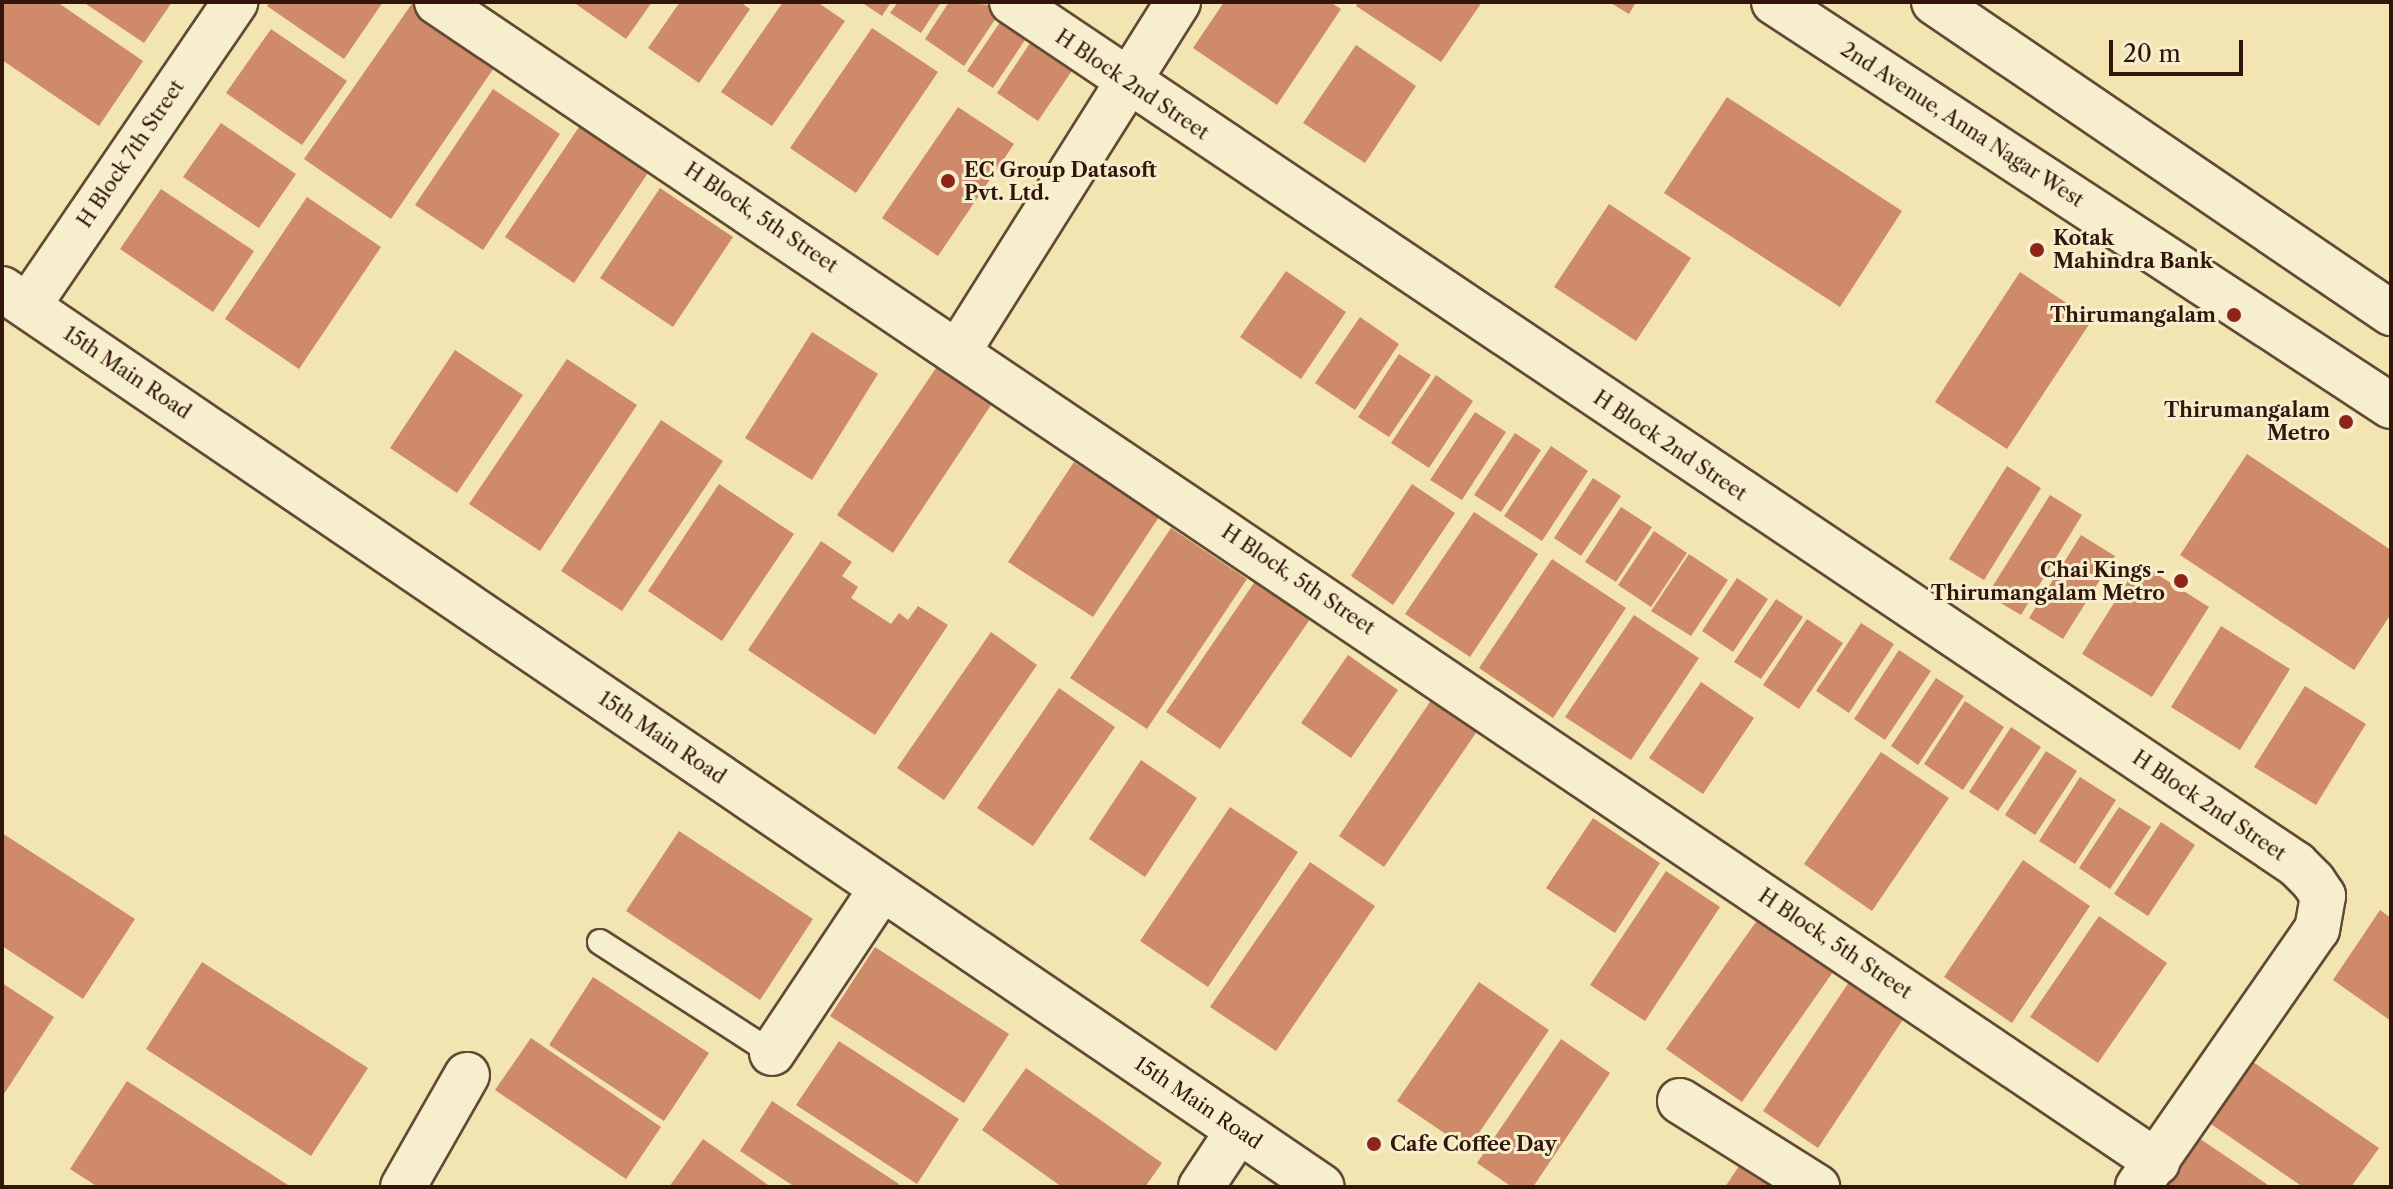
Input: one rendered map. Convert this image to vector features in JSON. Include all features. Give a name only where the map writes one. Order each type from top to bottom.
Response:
[{"type":"street","name":"H Block 7th Street","points":[[15,298],[235,2]]},
{"type":"street","name":"H Block, 5th Street","points":[[437,2],[959,350],[2147,1174]]},
{"type":"street","name":"H Block 2nd Street","points":[[1012,2],[1127,83],[2296,864],[2323,896],[2317,929],[2147,1174]]},
{"type":"street","points":[[959,350],[1178,2]]},
{"type":"street","name":"2nd Avenue, Anna Nagar West","points":[[1774,2],[2391,406]]},
{"type":"street","points":[[1934,2],[2391,313]]},
{"type":"street","name":"15th Main Road","points":[[15,298],[1322,1187]]},
{"type":"street","points":[[772,1053],[882,888]]},
{"type":"street","points":[[403,1187],[467,1075]]},
{"type":"street","points":[[1680,1101],[1817,1187]]},
{"type":"street","points":[[1201,1187],[1238,1131]]},
{"type":"lane","points":[[600,942],[772,1053]]},
{"type":"building","points":[[2,2],[57,2],[143,61],[99,126],[2,60]]},
{"type":"building","points":[[83,2],[172,2],[144,43]]},
{"type":"building","points":[[270,2],[383,2],[344,59],[267,6]]},
{"type":"building","points":[[413,2],[422,2],[502,56],[391,219],[304,159]]},
{"type":"building","points":[[573,2],[652,2],[626,39]]},
{"type":"building","points":[[680,2],[740,2],[750,9],[699,83],[648,48]]},
{"type":"building","points":[[783,2],[817,2],[845,21],[772,126],[721,92]]},
{"type":"building","points":[[861,2],[891,2],[882,16]]},
{"type":"building","points":[[898,2],[941,2],[921,33],[890,13]]},
{"type":"building","points":[[949,2],[1004,6],[964,66],[925,39]]},
{"type":"building","points":[[1224,2],[1330,2],[1341,9],[1277,105],[1193,48]]},
{"type":"building","points":[[1359,2],[1482,2],[1441,62],[1356,6]]},
{"type":"building","points":[[1609,2],[1636,2],[1629,14]]},
{"type":"building","points":[[1009,9],[1035,25],[993,88],[967,71]]},
{"type":"building","points":[[872,28],[938,72],[856,193],[790,148]]},
{"type":"building","points":[[1040,28],[1082,56],[1038,121],[997,93]]},
{"type":"building","points":[[271,29],[347,81],[302,145],[226,93]]},
{"type":"building","points":[[1356,45],[1416,86],[1365,163],[1303,123]]},
{"type":"building","points":[[493,89],[560,134],[483,250],[415,205]]},
{"type":"building","points":[[1727,97],[1902,211],[1840,307],[1664,193]]},
{"type":"building","name":"EC Group Datasoft Pvt. Ltd.","points":[[958,107],[1014,144],[938,256],[882,218]]},
{"type":"building","points":[[583,121],[652,167],[574,283],[505,237]]},
{"type":"building","points":[[221,123],[296,174],[259,228],[183,177]]},
{"type":"building","points":[[660,188],[733,237],[673,327],[600,278]]},
{"type":"building","points":[[161,189],[254,251],[213,312],[120,249]]},
{"type":"building","points":[[307,197],[381,247],[299,369],[225,319]]},
{"type":"building","points":[[1609,204],[1691,258],[1636,341],[1554,287]]},
{"type":"building","points":[[1286,271],[1346,312],[1301,379],[1240,337]]},
{"type":"building","points":[[2020,272],[2092,320],[2007,449],[1935,402]]},
{"type":"building","points":[[1360,317],[1399,344],[1355,410],[1315,383]]},
{"type":"building","points":[[812,332],[878,374],[812,480],[745,438]]},
{"type":"building","points":[[455,350],[523,395],[457,493],[390,448]]},
{"type":"building","points":[[1399,354],[1431,375],[1389,437],[1358,417]]},
{"type":"building","points":[[567,359],[637,405],[540,551],[469,504]]},
{"type":"building","points":[[936,368],[991,405],[893,553],[837,515]]},
{"type":"building","points":[[1436,375],[1473,401],[1429,468],[1391,443]]},
{"type":"building","points":[[1475,412],[1506,432],[1462,500],[1430,480]]},
{"type":"building","points":[[661,420],[723,461],[622,611],[561,571]]},
{"type":"building","points":[[1515,433],[1541,450],[1501,512],[1474,495]]},
{"type":"building","points":[[1551,446],[1588,471],[1542,541],[1504,516]]},
{"type":"building","points":[[2247,454],[2391,550],[2391,614],[2354,670],[2180,555]]},
{"type":"building","points":[[1074,462],[1159,517],[1093,617],[1008,562]]},
{"type":"building","points":[[2007,466],[2041,488],[1984,580],[1949,559]]},
{"type":"building","points":[[1593,478],[1621,496],[1581,556],[1554,538]]},
{"type":"building","points":[[719,484],[794,534],[722,641],[648,591]]},
{"type":"building","points":[[1412,484],[1455,513],[1393,605],[1351,576]]},
{"type":"building","points":[[2050,495],[2082,515],[2021,615],[1987,595]]},
{"type":"building","points":[[1621,507],[1652,527],[1616,582],[1585,562]]},
{"type":"building","points":[[1474,512],[1538,554],[1470,657],[1405,614]]},
{"type":"building","points":[[1171,528],[1247,579],[1147,729],[1070,678]]},
{"type":"building","points":[[1654,531],[1687,553],[1651,607],[1618,585]]},
{"type":"building","points":[[2081,535],[2115,556],[2063,639],[2029,618]]},
{"type":"building","points":[[821,541],[852,562],[842,576],[858,587],[851,598],[891,624],[899,613],[908,620],[918,606],[948,625],[875,735],[748,650]]},
{"type":"building","points":[[1689,554],[1728,580],[1691,636],[1651,611]]},
{"type":"building","points":[[1552,559],[1626,608],[1553,718],[1479,668]]},
{"type":"building","points":[[2139,563],[2209,607],[2152,697],[2082,654]]},
{"type":"building","points":[[1258,577],[1313,615],[1220,749],[1166,712]]},
{"type":"building","points":[[1737,578],[1768,599],[1733,652],[1702,631]]},
{"type":"building","points":[[1776,599],[1803,617],[1761,679],[1734,662]]},
{"type":"building","points":[[1634,615],[1699,658],[1631,760],[1565,717]]},
{"type":"building","points":[[1807,619],[1843,643],[1799,709],[1763,685]]},
{"type":"building","points":[[1861,623],[1894,644],[1849,713],[1816,691]]},
{"type":"building","points":[[2221,626],[2290,669],[2240,750],[2171,707]]},
{"type":"building","points":[[991,632],[1037,665],[944,800],[897,768]]},
{"type":"building","points":[[1899,650],[1931,671],[1885,740],[1854,719]]},
{"type":"building","points":[[1348,655],[1398,690],[1351,758],[1301,723]]},
{"type":"building","points":[[1936,678],[1964,696],[1918,765],[1891,746]]},
{"type":"building","points":[[1701,682],[1754,718],[1703,794],[1649,758]]},
{"type":"building","points":[[2305,686],[2366,724],[2316,805],[2254,767]]},
{"type":"building","points":[[1059,688],[1115,727],[1033,846],[977,808]]},
{"type":"building","points":[[1434,696],[1480,727],[1384,867],[1339,836]]},
{"type":"building","points":[[1965,701],[2004,727],[1963,790],[1924,764]]},
{"type":"building","points":[[2011,727],[2041,747],[1998,811],[1969,792]]},
{"type":"building","points":[[2046,751],[2077,771],[2035,835],[2005,815]]},
{"type":"building","points":[[1881,752],[1949,798],[1872,911],[1804,864]]},
{"type":"building","points":[[1141,760],[1197,798],[1145,877],[1089,839]]},
{"type":"building","points":[[2080,777],[2116,800],[2075,864],[2039,841]]},
{"type":"building","points":[[1230,807],[1298,852],[1208,987],[1140,941]]},
{"type":"building","points":[[2119,807],[2151,827],[2110,889],[2079,868]]},
{"type":"building","points":[[1593,818],[1660,863],[1615,933],[1546,888]]},
{"type":"building","points":[[2161,822],[2195,845],[2148,916],[2114,894]]},
{"type":"building","points":[[679,831],[813,919],[760,1000],[626,911]]},
{"type":"building","points":[[2,833],[135,919],[83,999],[2,946]]},
{"type":"building","points":[[2023,860],[2090,906],[2012,1023],[1944,977]]},
{"type":"building","points":[[1310,862],[1375,906],[1276,1051],[1210,1007]]},
{"type":"building","points":[[1666,871],[1720,907],[1645,1021],[1590,985]]},
{"type":"building","points":[[2380,910],[2391,918],[2391,1021],[2333,980]]},
{"type":"building","points":[[2099,916],[2167,963],[2098,1063],[2030,1017]]},
{"type":"building","points":[[1758,919],[1833,972],[1742,1102],[1666,1049]]},
{"type":"building","points":[[875,947],[1009,1034],[964,1103],[830,1016]]},
{"type":"building","points":[[202,962],[368,1068],[311,1156],[146,1049]]},
{"type":"building","points":[[593,977],[709,1053],[664,1121],[549,1045]]},
{"type":"building","points":[[1479,982],[1549,1030],[1468,1149],[1397,1101]]},
{"type":"building","points":[[1849,982],[1904,1018],[1818,1148],[1763,1111]]},
{"type":"building","points":[[2,983],[54,1017],[2,1097]]},
{"type":"building","points":[[531,1038],[661,1127],[626,1179],[495,1090]]},
{"type":"building","points":[[1561,1039],[1610,1073],[1533,1187],[1512,1187],[1477,1163]]},
{"type":"building","points":[[839,1041],[959,1119],[917,1184],[796,1105]]},
{"type":"building","points":[[2253,1062],[2379,1148],[2351,1187],[2303,1187],[2211,1124]]},
{"type":"building","points":[[1026,1068],[1162,1163],[1145,1187],[1062,1187],[982,1130]]},
{"type":"building","points":[[127,1081],[291,1187],[98,1187],[70,1169]]},
{"type":"building","points":[[772,1101],[899,1184],[897,1187],[795,1187],[740,1151]]},
{"type":"building","points":[[2196,1136],[2271,1187],[2161,1187]]},
{"type":"building","points":[[703,1139],[771,1187],[669,1187]]},
{"type":"building","points":[[1739,1166],[1771,1187],[1725,1187]]},
{"type":"place","name":"EC Group Datasoft Pvt. Ltd.","points":[[948,181]]},
{"type":"place","name":"Kotak Mahindra Bank","points":[[2037,250]]},
{"type":"place","name":"Thirumangalam","points":[[2234,315]]},
{"type":"place","name":"Thirumangalam Metro","points":[[2346,422]]},
{"type":"place","name":"Chai Kings - Thirumangalam Metro","points":[[2181,581]]},
{"type":"place","name":"Cafe Coffee Day","points":[[1374,1144]]}]
